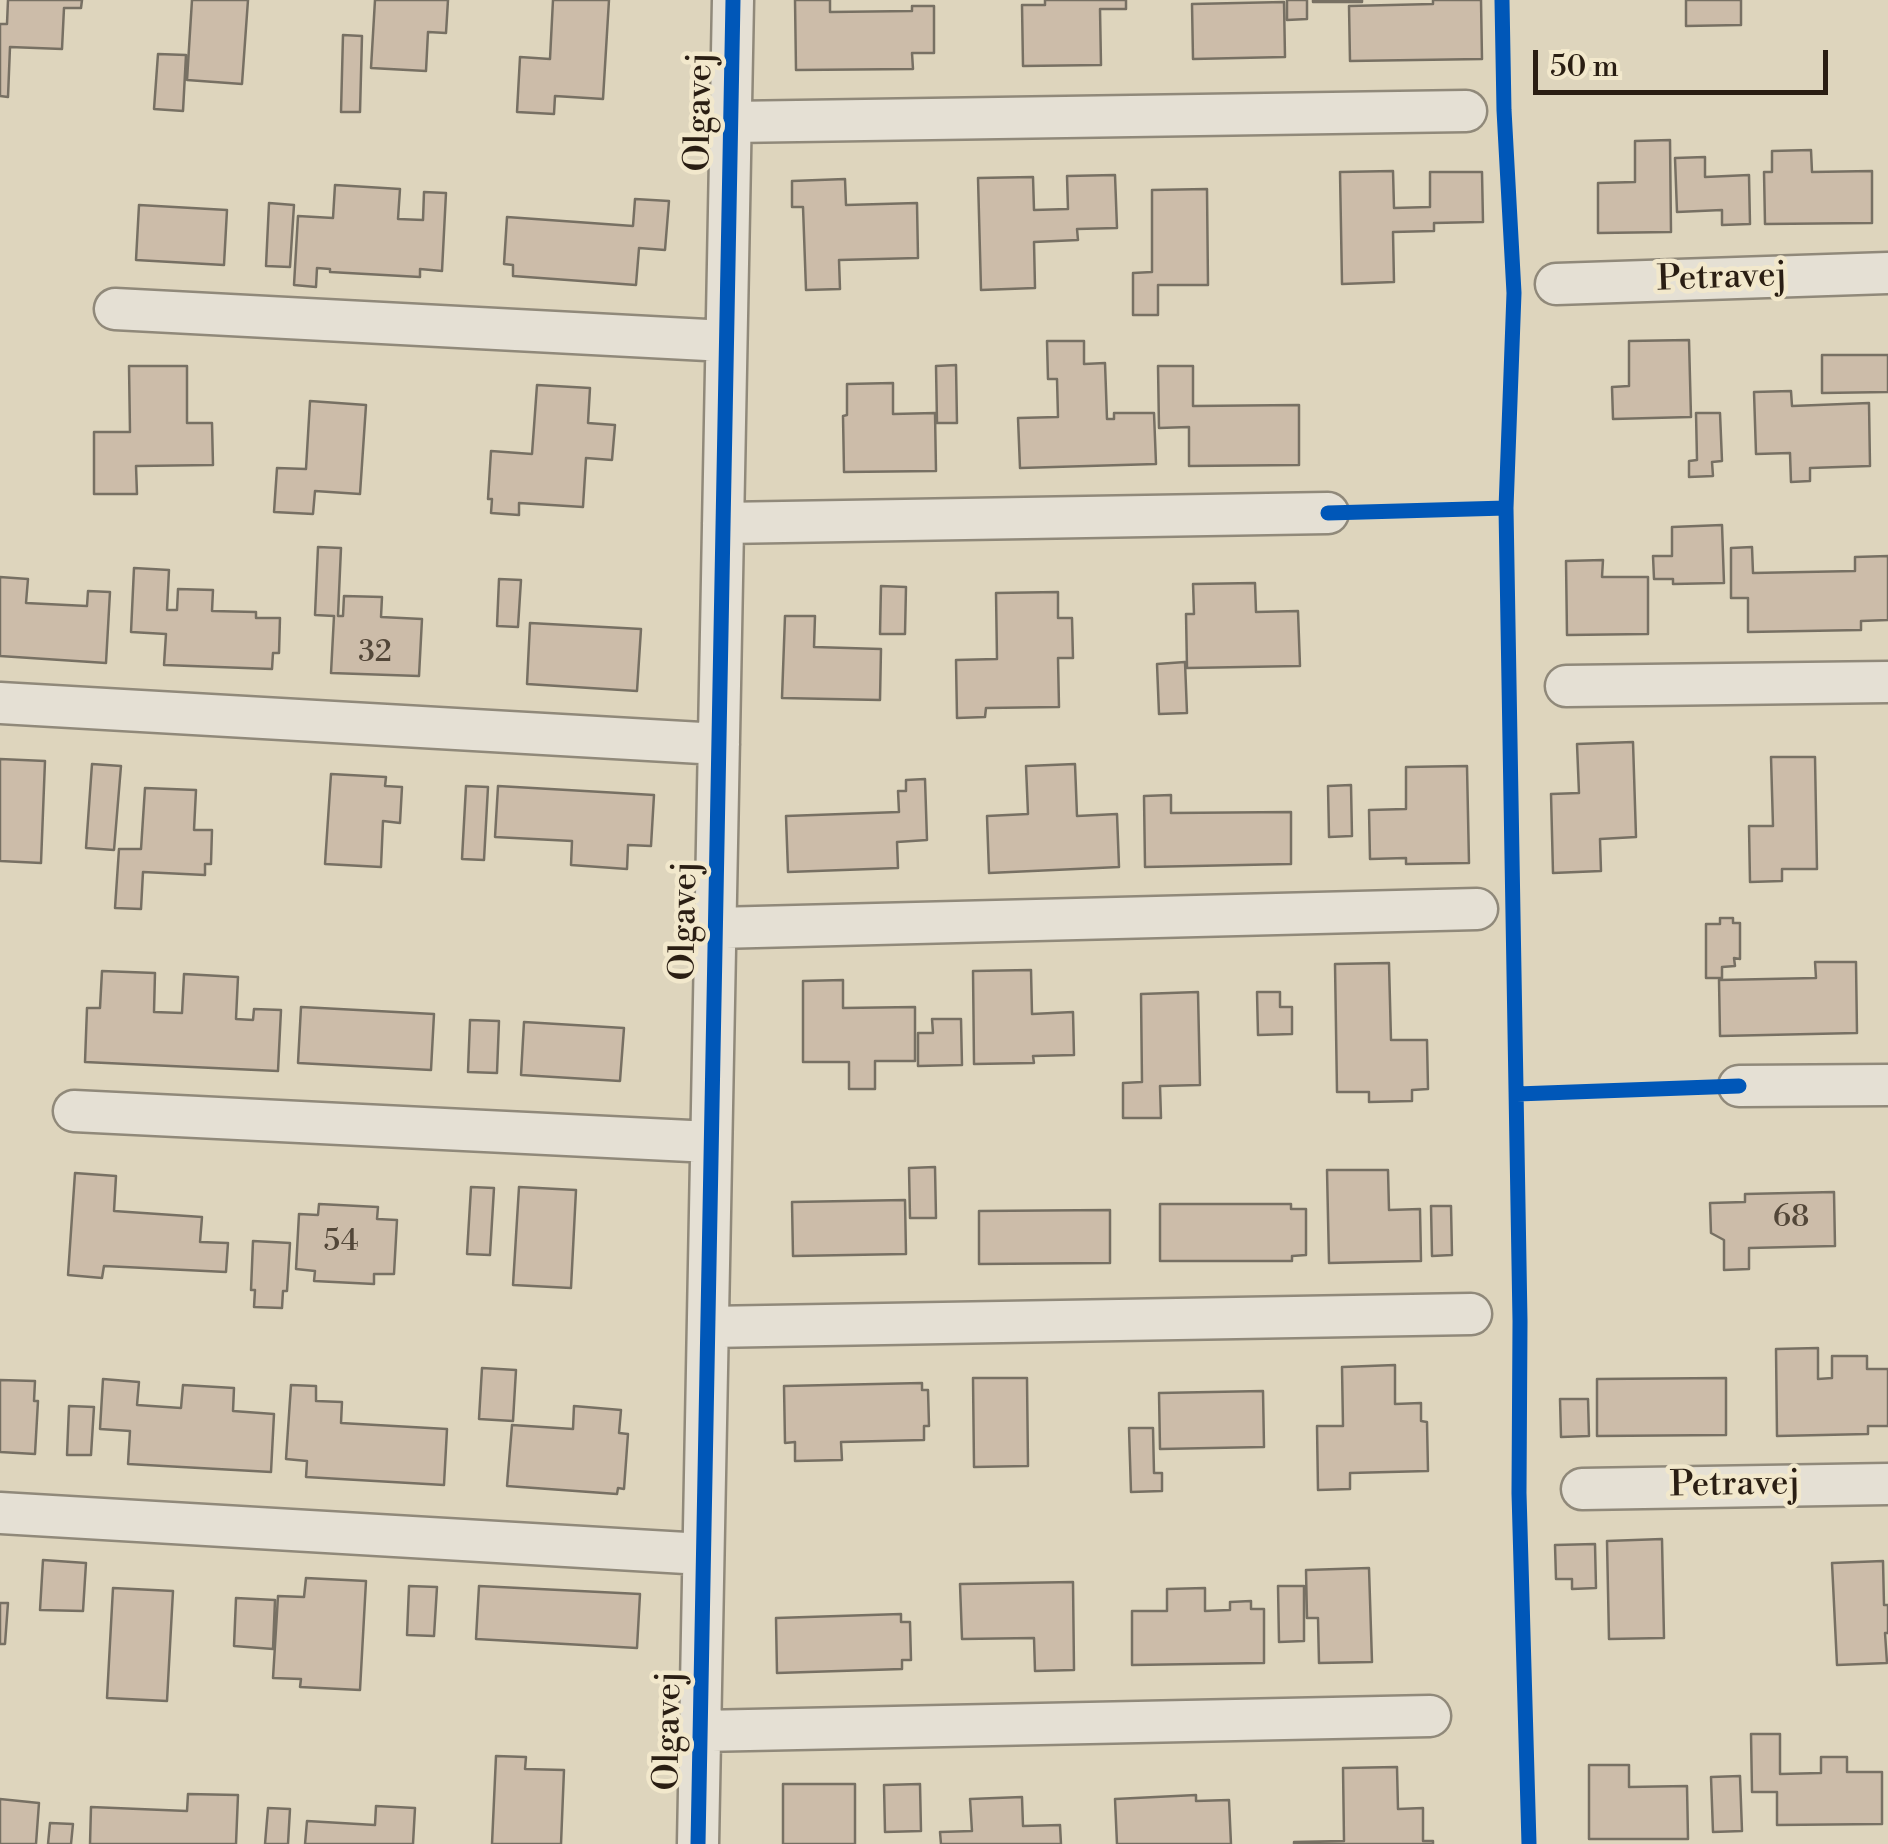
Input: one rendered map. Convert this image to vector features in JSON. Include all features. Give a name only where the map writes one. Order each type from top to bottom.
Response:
[{"type":"street","name":"Olgavej","points":[[698,1844],[733,0]]},
{"type":"street","name":"Olgavej","points":[[731,122],[1466,111]]},
{"type":"street","name":"Petravej","points":[[1556,284],[1888,274]]},
{"type":"street","points":[[115,309],[726,341]]},
{"type":"street","points":[[723,523],[1328,513]]},
{"type":"street","points":[[1566,686],[1888,682]]},
{"type":"street","points":[[0,703],[719,744]]},
{"type":"street","name":"Olgavej","points":[[716,928],[1477,910]]},
{"type":"street","points":[[1739,1086],[1888,1084]]},
{"type":"street","points":[[74,1111],[712,1142]]},
{"type":"street","points":[[708,1327],[1471,1314]]},
{"type":"street","name":"Petravej","points":[[1582,1488],[1888,1484]]},
{"type":"street","points":[[0,1513],[703,1554]]},
{"type":"street","name":"Olgavej","points":[[700,1731],[1430,1716]]},
{"type":"building","points":[[8,0],[82,0],[81,8],[64,8],[62,49],[10,47],[8,97],[0,96],[0,24],[7,24]]},
{"type":"building","points":[[192,0],[248,0],[242,84],[187,80]]},
{"type":"building","points":[[375,0],[448,0],[446,33],[428,32],[426,71],[371,68]]},
{"type":"building","points":[[553,0],[609,0],[603,99],[555,96],[554,114],[517,112],[520,57],[550,59]]},
{"type":"building","points":[[795,0],[830,0],[830,12],[912,11],[912,6],[934,6],[934,53],[912,53],[913,69],[796,70]]},
{"type":"building","points":[[1045,0],[1126,0],[1126,9],[1100,9],[1101,65],[1023,66],[1022,5],[1045,5]]},
{"type":"building","points":[[1287,0],[1307,0],[1307,19],[1287,20]]},
{"type":"building","points":[[1362,0],[1362,2],[1313,2]]},
{"type":"building","points":[[1433,0],[1481,0],[1482,59],[1350,61],[1349,6],[1433,4]]},
{"type":"building","points":[[1686,0],[1741,0],[1741,25],[1686,26]]},
{"type":"building","points":[[1284,2],[1285,57],[1193,59],[1192,4]]},
{"type":"building","points":[[343,35],[362,36],[360,112],[341,112]]},
{"type":"building","points":[[158,54],[186,55],[183,111],[154,109]]},
{"type":"building","points":[[1670,140],[1671,232],[1598,233],[1598,183],[1635,182],[1635,141]]},
{"type":"building","points":[[1811,150],[1812,172],[1872,171],[1872,223],[1765,224],[1764,172],[1772,172],[1772,151]]},
{"type":"building","points":[[1705,157],[1705,177],[1749,175],[1750,224],[1722,225],[1722,210],[1677,212],[1675,158]]},
{"type":"building","points":[[1393,171],[1394,208],[1430,207],[1430,172],[1482,172],[1483,222],[1434,223],[1434,231],[1393,232],[1394,282],[1342,284],[1340,172]]},
{"type":"building","points":[[1115,175],[1117,228],[1077,229],[1078,240],[1034,242],[1035,288],[981,290],[978,178],[1033,177],[1034,210],[1068,209],[1067,176]]},
{"type":"building","points":[[845,179],[846,205],[917,203],[918,258],[839,260],[840,289],[806,290],[803,207],[792,207],[792,181]]},
{"type":"building","points":[[335,185],[400,189],[398,219],[423,220],[424,192],[446,193],[442,271],[420,269],[420,277],[317,268],[316,287],[294,285],[298,216],[333,218]]},
{"type":"building","points":[[1207,189],[1208,285],[1158,285],[1158,315],[1133,315],[1133,273],[1152,272],[1152,190]]},
{"type":"building","points":[[635,199],[669,201],[665,250],[639,248],[636,285],[513,276],[513,265],[504,264],[507,217],[633,226]]},
{"type":"building","points":[[269,203],[294,205],[290,267],[266,266]]},
{"type":"building","points":[[139,205],[227,210],[224,265],[136,260]]},
{"type":"building","points":[[1689,340],[1691,417],[1613,419],[1612,387],[1629,386],[1629,341]]},
{"type":"building","points":[[1047,341],[1084,341],[1084,364],[1105,363],[1107,419],[1114,419],[1114,413],[1154,413],[1156,464],[1020,468],[1018,418],[1058,417],[1057,379],[1048,379]]},
{"type":"building","points":[[1822,355],[1888,355],[1888,392],[1822,393]]},
{"type":"building","points":[[956,365],[957,423],[937,423],[936,366]]},
{"type":"building","points":[[129,366],[187,366],[187,423],[212,423],[213,465],[136,466],[137,494],[94,494],[94,432],[130,432]]},
{"type":"building","points":[[1158,366],[1193,366],[1193,406],[1299,405],[1299,465],[1189,466],[1189,427],[1159,428]]},
{"type":"building","points":[[893,383],[893,414],[935,413],[936,471],[844,472],[847,384]]},
{"type":"building","points":[[537,385],[590,388],[588,423],[615,425],[612,460],[586,458],[583,507],[519,503],[519,515],[491,513],[491,451],[532,454]]},
{"type":"building","points":[[1791,391],[1792,406],[1869,403],[1870,466],[1810,468],[1810,481],[1791,482],[1790,453],[1756,454],[1754,392]]},
{"type":"building","points":[[310,401],[366,405],[360,494],[315,491],[313,514],[274,512],[277,468],[306,469]]},
{"type":"building","points":[[1696,413],[1720,413],[1722,461],[1712,462],[1713,476],[1689,477],[1689,461],[1697,460]]},
{"type":"building","points":[[1722,525],[1724,583],[1673,584],[1673,579],[1654,579],[1653,556],[1672,556],[1672,527]]},
{"type":"building","points":[[318,547],[341,548],[338,616],[343,616],[344,596],[382,597],[381,617],[422,619],[419,676],[331,673],[334,616],[315,615]]},
{"type":"building","points":[[1752,547],[1753,573],[1855,571],[1855,557],[1888,556],[1888,620],[1861,621],[1861,630],[1748,632],[1748,598],[1731,598],[1731,548]]},
{"type":"building","points":[[1603,560],[1602,577],[1648,577],[1648,634],[1567,635],[1566,561]]},
{"type":"building","points":[[134,568],[169,570],[167,610],[177,610],[178,589],[213,590],[212,611],[256,612],[256,618],[280,618],[279,653],[273,653],[272,669],[164,665],[166,634],[131,632]]},
{"type":"building","points":[[0,577],[28,579],[26,603],[87,606],[88,591],[110,592],[106,663],[0,656]]},
{"type":"building","points":[[499,579],[521,580],[518,627],[497,626]]},
{"type":"building","points":[[1255,583],[1256,612],[1298,611],[1300,666],[1187,668],[1186,614],[1194,614],[1193,584]]},
{"type":"building","points":[[881,586],[906,587],[905,634],[880,634]]},
{"type":"building","points":[[1058,592],[1058,618],[1072,618],[1073,658],[1058,658],[1059,707],[986,708],[985,717],[957,718],[956,660],[997,659],[996,593]]},
{"type":"building","points":[[785,616],[815,616],[814,647],[881,649],[880,700],[782,698]]},
{"type":"building","points":[[530,623],[641,629],[637,691],[527,684]]},
{"type":"building","points":[[1185,662],[1187,713],[1159,714],[1157,664]]},
{"type":"building","points":[[1633,742],[1636,837],[1600,839],[1601,871],[1553,873],[1551,794],[1579,793],[1577,744]]},
{"type":"building","points":[[1771,757],[1815,757],[1817,869],[1782,869],[1782,881],[1750,882],[1749,826],[1773,826]]},
{"type":"building","points":[[0,759],[45,761],[41,863],[0,861]]},
{"type":"building","points":[[92,764],[121,766],[114,850],[86,848]]},
{"type":"building","points":[[1075,764],[1077,816],[1117,814],[1119,867],[989,873],[987,816],[1028,814],[1026,766]]},
{"type":"building","points":[[1467,766],[1469,863],[1406,864],[1406,858],[1370,859],[1369,810],[1406,809],[1406,767]]},
{"type":"building","points":[[331,774],[386,777],[385,786],[402,787],[400,823],[383,821],[381,867],[325,864]]},
{"type":"building","points":[[925,779],[927,840],[897,842],[898,868],[788,872],[786,816],[899,812],[898,791],[906,791],[906,780]]},
{"type":"building","points":[[1351,785],[1352,836],[1329,837],[1328,786]]},
{"type":"building","points":[[466,786],[488,787],[484,860],[462,859]]},
{"type":"building","points":[[498,786],[654,795],[651,846],[628,845],[627,869],[571,865],[572,841],[495,837]]},
{"type":"building","points":[[145,788],[196,790],[194,830],[212,830],[211,864],[205,864],[205,875],[143,872],[141,909],[115,908],[119,849],[141,849]]},
{"type":"building","points":[[1171,795],[1171,813],[1291,812],[1291,864],[1145,867],[1144,796]]},
{"type":"building","points":[[1720,918],[1733,918],[1733,923],[1740,923],[1740,959],[1734,958],[1735,966],[1722,967],[1722,978],[1706,978],[1706,924],[1720,924]]},
{"type":"building","points":[[1815,962],[1856,962],[1857,1033],[1720,1036],[1719,980],[1816,978]]},
{"type":"building","points":[[1389,963],[1391,1040],[1427,1040],[1428,1089],[1412,1090],[1412,1101],[1369,1102],[1369,1092],[1337,1092],[1335,964]]},
{"type":"building","points":[[1031,970],[1032,1014],[1073,1012],[1074,1055],[1033,1056],[1034,1063],[974,1064],[973,971]]},
{"type":"building","points":[[102,971],[155,973],[154,1012],[182,1013],[184,974],[238,977],[236,1019],[253,1020],[254,1009],[281,1010],[278,1071],[85,1062],[87,1008],[100,1008]]},
{"type":"building","points":[[843,980],[843,1008],[915,1007],[915,1061],[875,1061],[875,1089],[849,1089],[849,1062],[803,1062],[803,981]]},
{"type":"building","points":[[1198,992],[1200,1085],[1160,1086],[1161,1118],[1123,1118],[1123,1083],[1142,1082],[1141,994]]},
{"type":"building","points":[[1257,992],[1280,992],[1280,1007],[1292,1007],[1292,1034],[1258,1035]]},
{"type":"building","points":[[301,1007],[434,1014],[431,1070],[298,1063]]},
{"type":"building","points":[[932,1019],[961,1019],[962,1065],[918,1066],[918,1033],[933,1033]]},
{"type":"building","points":[[470,1020],[499,1021],[497,1073],[468,1072]]},
{"type":"building","points":[[524,1022],[624,1028],[620,1081],[521,1075]]},
{"type":"building","points":[[935,1167],[936,1218],[910,1218],[909,1168]]},
{"type":"building","points":[[1327,1170],[1388,1170],[1389,1210],[1420,1209],[1421,1261],[1329,1263]]},
{"type":"building","points":[[75,1173],[116,1176],[114,1211],[202,1217],[200,1242],[228,1243],[226,1272],[104,1266],[102,1278],[68,1275]]},
{"type":"building","points":[[471,1187],[494,1188],[490,1255],[467,1254]]},
{"type":"building","points":[[519,1187],[576,1190],[571,1288],[513,1285]]},
{"type":"building","points":[[1834,1192],[1835,1246],[1749,1248],[1749,1269],[1724,1270],[1724,1240],[1711,1233],[1710,1203],[1745,1202],[1745,1194]]},
{"type":"building","points":[[905,1200],[906,1254],[793,1256],[792,1202]]},
{"type":"building","points":[[319,1204],[378,1207],[377,1219],[397,1220],[394,1274],[374,1274],[374,1284],[314,1281],[315,1271],[296,1269],[299,1214],[318,1215]]},
{"type":"building","points":[[1160,1204],[1291,1204],[1291,1209],[1306,1209],[1306,1255],[1292,1256],[1292,1261],[1160,1261]]},
{"type":"building","points":[[1431,1206],[1451,1206],[1452,1255],[1432,1256]]},
{"type":"building","points":[[1110,1210],[1110,1263],[979,1264],[979,1211]]},
{"type":"building","points":[[253,1241],[290,1243],[282,1308],[254,1307]]},
{"type":"building","points":[[1818,1348],[1818,1379],[1832,1378],[1832,1356],[1867,1356],[1867,1369],[1888,1369],[1888,1426],[1868,1426],[1868,1434],[1777,1436],[1776,1349]]},
{"type":"building","points":[[1395,1365],[1395,1404],[1421,1403],[1421,1421],[1427,1422],[1428,1471],[1350,1473],[1350,1489],[1318,1490],[1317,1426],[1343,1426],[1342,1367]]},
{"type":"building","points":[[482,1368],[516,1370],[513,1421],[479,1419]]},
{"type":"building","points":[[973,1378],[1027,1378],[1028,1466],[974,1467]]},
{"type":"building","points":[[1726,1378],[1726,1435],[1597,1436],[1597,1379]]},
{"type":"building","points":[[103,1379],[139,1382],[137,1405],[181,1408],[183,1385],[234,1388],[233,1411],[274,1414],[271,1472],[128,1464],[130,1431],[100,1429]]},
{"type":"building","points":[[0,1380],[35,1381],[35,1454],[0,1452]]},
{"type":"building","points":[[922,1383],[922,1390],[928,1390],[929,1426],[924,1426],[924,1440],[841,1442],[842,1460],[795,1461],[795,1442],[785,1443],[784,1386]]},
{"type":"building","points":[[291,1385],[316,1386],[316,1401],[342,1402],[341,1423],[447,1429],[444,1485],[306,1477],[307,1461],[286,1459]]},
{"type":"building","points":[[1263,1391],[1264,1447],[1160,1449],[1159,1393]]},
{"type":"building","points":[[1560,1399],[1588,1399],[1589,1436],[1561,1437]]},
{"type":"building","points":[[69,1406],[94,1407],[91,1455],[67,1455]]},
{"type":"building","points":[[574,1406],[621,1410],[619,1433],[628,1434],[624,1489],[618,1488],[617,1494],[507,1486],[512,1425],[573,1429]]},
{"type":"building","points":[[1129,1428],[1153,1428],[1154,1473],[1162,1473],[1162,1491],[1131,1492]]},
{"type":"building","points":[[1662,1539],[1664,1638],[1609,1639],[1607,1541]]},
{"type":"building","points":[[1595,1544],[1596,1588],[1572,1589],[1572,1579],[1556,1579],[1555,1545]]},
{"type":"building","points":[[43,1560],[86,1563],[83,1611],[40,1610]]},
{"type":"building","points":[[1883,1561],[1884,1605],[1888,1605],[1887,1663],[1837,1665],[1832,1563]]},
{"type":"building","points":[[1369,1568],[1372,1662],[1319,1663],[1318,1618],[1307,1618],[1306,1570]]},
{"type":"building","points":[[306,1578],[366,1581],[360,1690],[300,1687],[301,1679],[273,1678],[278,1596],[304,1597]]},
{"type":"building","points":[[1073,1582],[1074,1670],[1035,1671],[1034,1638],[962,1639],[960,1584]]},
{"type":"building","points":[[409,1586],[437,1587],[434,1636],[407,1635]]},
{"type":"building","points":[[479,1586],[640,1594],[637,1648],[476,1639]]},
{"type":"building","points":[[1278,1586],[1304,1586],[1304,1641],[1279,1642]]},
{"type":"building","points":[[113,1588],[173,1591],[167,1701],[107,1698]]},
{"type":"building","points":[[1205,1588],[1205,1611],[1230,1610],[1230,1602],[1251,1601],[1251,1609],[1264,1609],[1264,1663],[1132,1665],[1132,1611],[1167,1611],[1167,1589]]},
{"type":"building","points":[[236,1598],[275,1600],[273,1649],[234,1646]]},
{"type":"building","points":[[0,1603],[8,1603],[5,1644],[0,1644]]},
{"type":"building","points":[[901,1614],[901,1622],[910,1622],[911,1660],[902,1660],[902,1669],[777,1673],[776,1618]]},
{"type":"building","points":[[1751,1734],[1780,1734],[1780,1774],[1821,1773],[1821,1757],[1847,1757],[1847,1772],[1882,1772],[1882,1824],[1777,1825],[1777,1792],[1752,1792]]},
{"type":"building","points":[[496,1756],[526,1757],[525,1769],[564,1770],[561,1844],[492,1844]]},
{"type":"building","points":[[1589,1765],[1629,1765],[1629,1787],[1687,1786],[1688,1839],[1589,1839]]},
{"type":"building","points":[[1397,1767],[1398,1809],[1423,1808],[1423,1841],[1433,1844],[1294,1844],[1344,1841],[1343,1768]]},
{"type":"building","points":[[1740,1776],[1742,1831],[1713,1832],[1711,1777]]},
{"type":"building","points":[[783,1784],[855,1784],[855,1844],[783,1844]]},
{"type":"building","points":[[920,1784],[921,1831],[885,1832],[884,1785]]},
{"type":"building","points":[[188,1794],[238,1795],[236,1844],[90,1844],[91,1807],[187,1811]]},
{"type":"building","points":[[1196,1795],[1196,1801],[1229,1800],[1231,1844],[1117,1844],[1115,1799]]},
{"type":"building","points":[[1022,1797],[1023,1826],[1060,1825],[1061,1844],[941,1844],[940,1832],[972,1831],[970,1799]]},
{"type":"building","points":[[0,1799],[39,1803],[36,1844],[0,1844]]},
{"type":"building","points":[[376,1806],[415,1808],[413,1844],[305,1844],[307,1821],[375,1825]]},
{"type":"building","points":[[268,1808],[290,1809],[288,1844],[265,1844]]},
{"type":"building","points":[[50,1823],[73,1824],[71,1844],[48,1844]]},
{"type":"cycle path","points":[[698,1844],[733,0]]},
{"type":"cycle path","points":[[1502,0],[1514,293],[1506,508],[1520,1321],[1519,1493],[1529,1844]]},
{"type":"cycle path","points":[[1328,513],[1506,508]]},
{"type":"cycle path","points":[[1517,1094],[1739,1086]]}]
